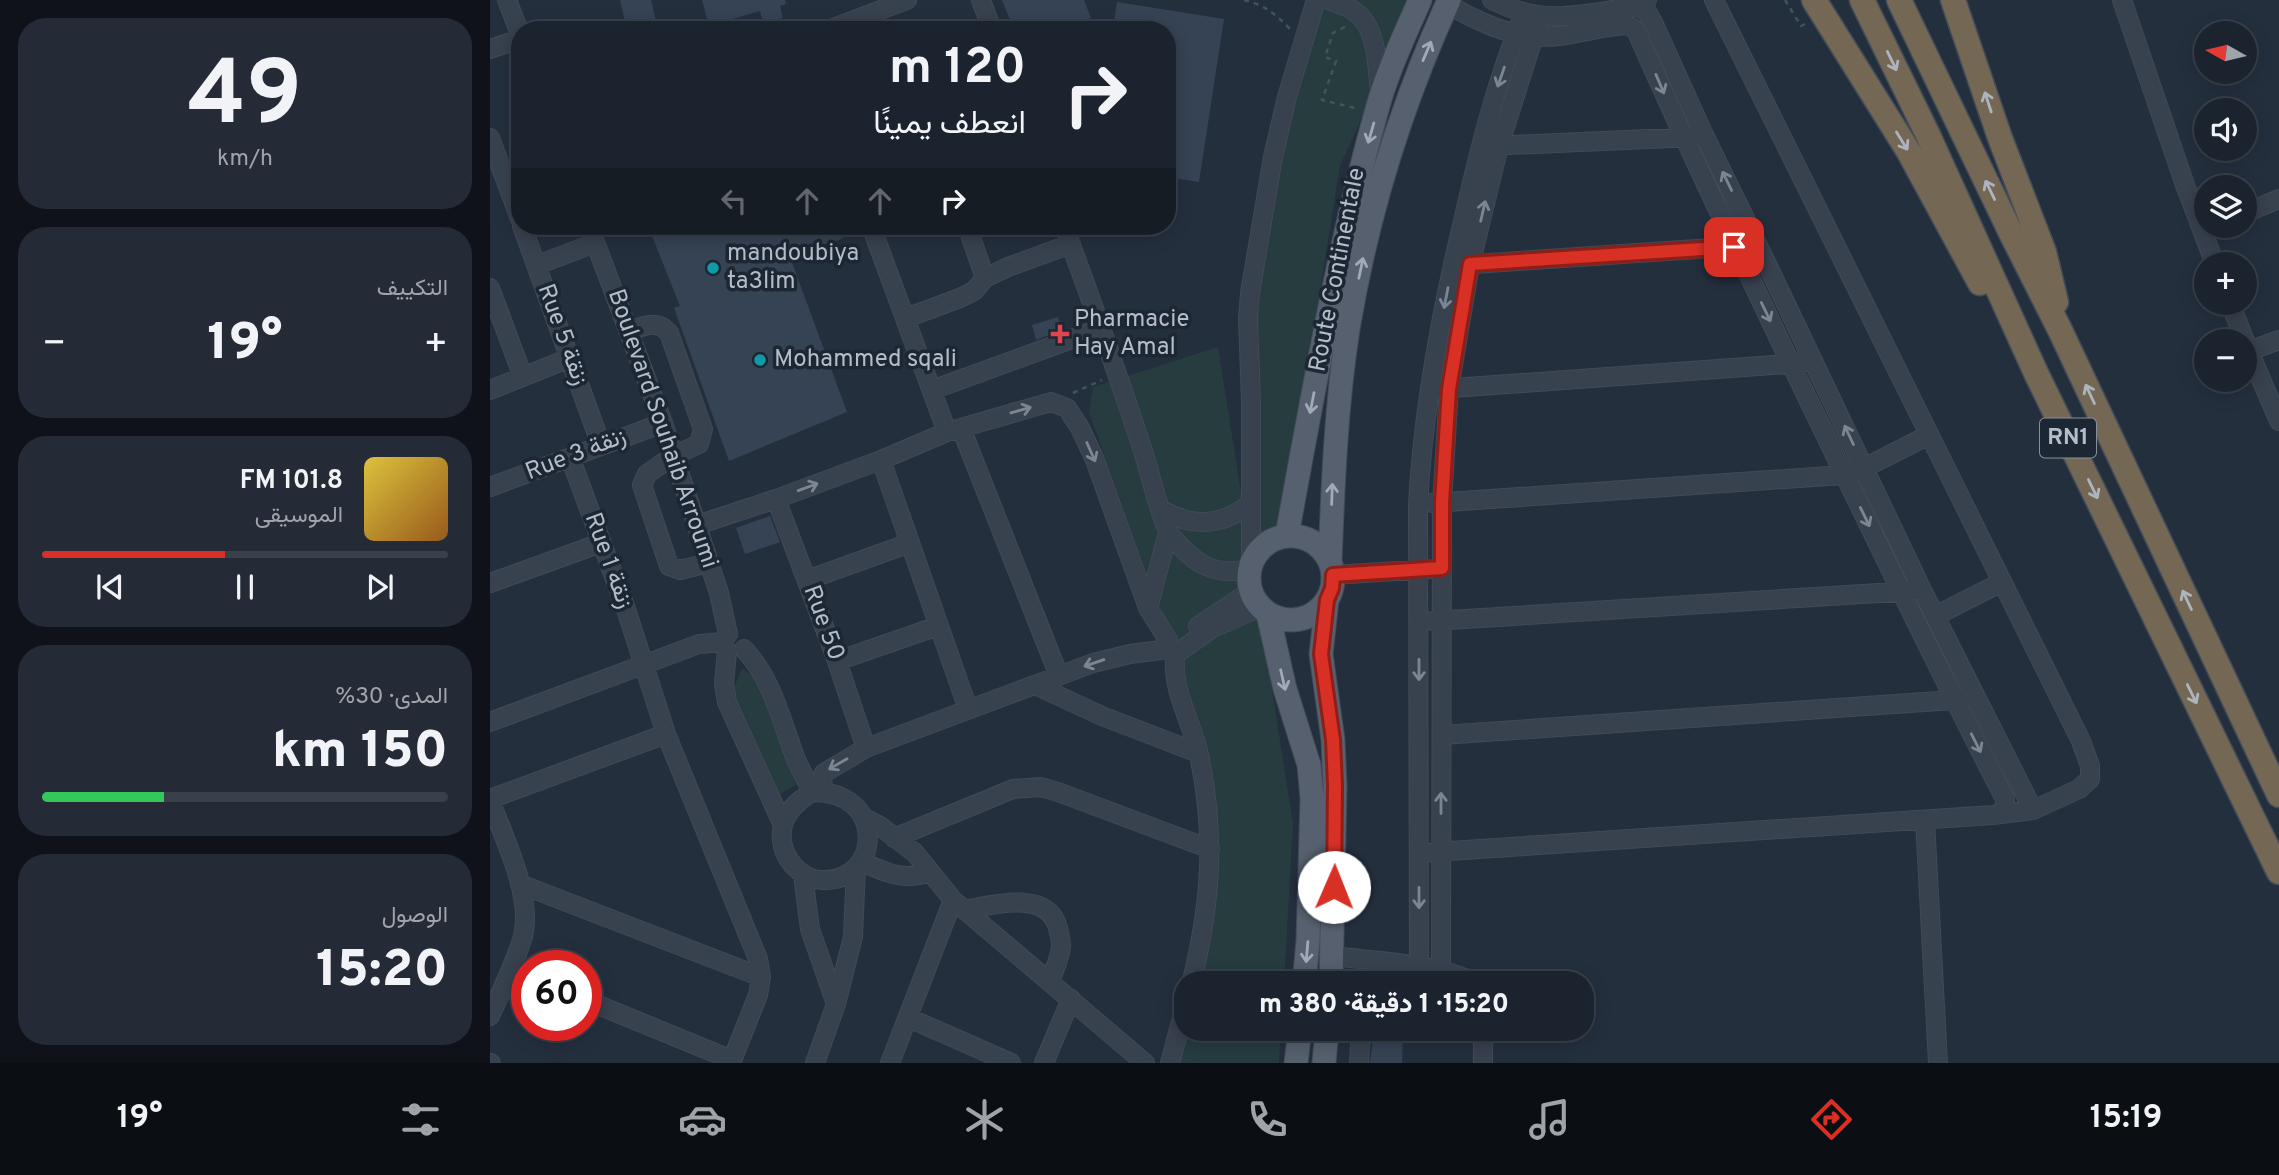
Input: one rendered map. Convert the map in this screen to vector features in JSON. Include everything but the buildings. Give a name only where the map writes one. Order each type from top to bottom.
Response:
[{"type":"highway","points":[[1814,0],[1909,152],[1988,299],[2036,373]]},
{"type":"highway","name":"RN1","points":[[1862,0],[1928,135],[2036,373],[2279,872]]},
{"type":"highway","name":"RN1","points":[[1899,0],[2060,330],[2279,795]]},
{"type":"highway","points":[[1953,0],[2000,138],[2044,252],[2060,330]]},
{"type":"main road","name":"Route Continentale","points":[[1287,535],[1336,283],[1362,166],[1379,105],[1420,0]]},
{"type":"main road","name":"Route Continentale","points":[[1331,568],[1334,467],[1341,391],[1348,329],[1367,236],[1398,125],[1448,1]]},
{"type":"main road","points":[[1305,971],[1312,799],[1309,765],[1256,589],[1266,544],[1287,535],[1300,536],[1313,542],[1323,550],[1331,568],[1332,588],[1327,600],[1321,654],[1333,740],[1335,786],[1331,971]]},
{"type":"main road","points":[[1256,589],[1280,619],[1306,617],[1318,610],[1327,600]]},
{"type":"main road","points":[[1296,1063],[1299,1041]]},
{"type":"main road","points":[[1324,1063],[1326,1041]]},
{"type":"street","points":[[507,0],[514,21]]},
{"type":"street","points":[[852,21],[907,0]]},
{"type":"street","points":[[981,0],[989,21]]},
{"type":"street","points":[[1256,589],[1251,503],[1248,318],[1250,293],[1273,157],[1287,97],[1316,0]]},
{"type":"street","points":[[1329,0],[1353,11],[1363,19],[1367,27],[1374,47],[1379,105]]},
{"type":"street","points":[[1492,0],[1532,15],[1568,17],[1642,3]]},
{"type":"street","points":[[1419,853],[1993,816],[2033,810],[2079,789],[2090,779],[2091,766],[2081,741],[1714,0]]},
{"type":"street","points":[[2122,0],[2194,191]]},
{"type":"street","points":[[1448,1],[1454,8],[1492,27],[1525,35],[1558,36],[1629,25],[1636,30],[1734,247],[1900,591],[2005,799],[2005,806],[2000,813]]},
{"type":"street","points":[[1629,25],[1642,3]]},
{"type":"street","points":[[1642,3],[1922,590],[2033,810]]},
{"type":"street","points":[[1419,967],[1418,505],[1421,447],[1428,390],[1490,146],[1532,15]]},
{"type":"street","points":[[490,49],[511,41]]},
{"type":"street","points":[[1490,146],[1683,139],[1704,135]]},
{"type":"street","points":[[490,138],[511,195]]},
{"type":"street","points":[[2257,208],[2279,200]]},
{"type":"street","name":"Rue 5 زنقة","points":[[525,235],[601,445]]},
{"type":"street","name":"Boulevard Souhaib Arroumi","points":[[593,235],[663,423],[719,593],[731,644],[724,684],[727,702],[783,825]]},
{"type":"street","points":[[874,235],[932,390],[954,430],[1059,676]]},
{"type":"street","points":[[970,235],[985,278]]},
{"type":"street","points":[[1067,235],[1118,373],[1168,533],[1210,569],[1233,573],[1256,589]]},
{"type":"street","points":[[537,265],[596,243]]},
{"type":"street","points":[[1461,265],[1734,247],[1757,243]]},
{"type":"street","points":[[906,318],[974,291],[985,278],[1070,244]]},
{"type":"street","points":[[1441,969],[1442,503],[1461,265]]},
{"type":"street","points":[[490,288],[523,377]]},
{"type":"street","points":[[629,331],[657,323],[669,332],[703,429],[699,444],[673,456],[647,474],[642,485],[669,565],[680,570],[709,562]]},
{"type":"street","points":[[932,390],[1102,328]]},
{"type":"street","points":[[2257,343],[2279,340]]},
{"type":"street","points":[[490,390],[570,358]]},
{"type":"street","points":[[1428,390],[1814,362]]},
{"type":"street","points":[[2257,370],[2279,421]]},
{"type":"street","points":[[697,525],[776,499],[954,430],[1051,402],[1068,408],[1095,460],[1148,608],[1172,648],[1177,688],[1198,752],[1210,822],[1210,849],[1205,922],[1194,971]]},
{"type":"street","name":"Rue 3 زنقة","points":[[490,488],[663,423]]},
{"type":"street","points":[[1418,505],[1844,475],[1864,468],[1929,435]]},
{"type":"street","name":"Rue 1 زنقة","points":[[570,457],[625,606],[666,734],[758,959],[761,977]]},
{"type":"street","points":[[881,460],[968,709]]},
{"type":"street","name":"Rue 50","points":[[776,499],[838,661],[866,748]]},
{"type":"street","points":[[1161,510],[1174,517],[1201,523],[1228,518],[1251,503]]},
{"type":"street","points":[[1148,608],[1168,533]]},
{"type":"street","points":[[490,583],[601,543]]},
{"type":"street","points":[[807,580],[910,543]]},
{"type":"street","points":[[1331,568],[1442,568]]},
{"type":"street","points":[[1935,616],[2002,582]]},
{"type":"street","points":[[858,864],[844,876],[831,880],[816,880],[803,875],[784,853],[781,839],[788,813],[818,792],[824,773],[866,748],[1108,658],[1172,648],[1205,620],[1256,589]]},
{"type":"street","points":[[1419,622],[1922,590]]},
{"type":"street","points":[[838,661],[938,626]]},
{"type":"street","points":[[490,722],[699,644],[731,644]]},
{"type":"street","name":"Boulevard Souhaib Arroumi","points":[[731,644],[758,663],[772,692],[797,761],[818,792]]},
{"type":"street","points":[[1035,685],[1102,716],[1198,752]]},
{"type":"street","points":[[1441,735],[1954,700],[1975,695]]},
{"type":"street","points":[[521,950],[525,916],[520,884],[490,800],[666,734]]},
{"type":"street","points":[[894,838],[1013,789],[1041,787],[1210,849]]},
{"type":"street","points":[[815,1063],[836,1004],[853,937],[858,864],[867,843],[868,831],[858,808],[848,800],[836,794],[818,792]]},
{"type":"street","points":[[864,818],[880,826],[915,853],[959,905],[1145,1063]]},
{"type":"street","points":[[1926,820],[1938,1063]]},
{"type":"street","points":[[858,864],[898,876],[916,877],[930,872]]},
{"type":"street","points":[[803,875],[810,929],[836,1004]]},
{"type":"street","points":[[520,884],[761,977],[758,995],[731,1061],[602,1007]]},
{"type":"street","points":[[959,905],[1025,902],[1044,909],[1056,921],[1061,944],[1050,982]]},
{"type":"street","points":[[890,1063],[959,905]]},
{"type":"street","points":[[1332,956],[1449,971]]},
{"type":"street","points":[[490,1016],[511,984]]},
{"type":"street","points":[[1044,1063],[1071,999]]},
{"type":"street","points":[[909,1018],[1011,1063]]},
{"type":"street","points":[[1170,1063],[1176,1041]]},
{"type":"street","points":[[1359,1063],[1360,1041]]},
{"type":"street","points":[[1483,1041],[1483,1063]]},
{"type":"path","points":[[1244,0],[1268,8],[1289,28],[1306,35]]},
{"type":"path","points":[[1785,0],[1801,26]]},
{"type":"path","points":[[1348,26],[1333,33],[1325,57],[1336,61],[1322,100],[1379,105]]},
{"type":"path","points":[[1051,402],[1118,373]]},
{"type":"green space","points":[[1316,0],[1415,0],[1340,166],[1318,318],[1275,554],[1266,556],[1253,567],[1293,824],[1285,971],[1193,971],[1219,837],[1210,778],[1189,693],[1089,412],[1093,387],[1218,347],[1250,549],[1241,327]]},
{"type":"green space","points":[[742,668],[759,682],[796,785],[780,794],[733,690]]},
{"type":"green space","points":[[1183,1041],[1280,1041],[1279,1063],[1177,1063]]},
{"type":"place","name":"mandoubiya ta3lim","points":[[713,268]]},
{"type":"place","name":"Pharmacie Hay Amal","points":[[1060,334]]},
{"type":"place","name":"Mohammed sqali","points":[[760,360]]},
{"type":"route","points":[[1334,887],[1333,740],[1321,654],[1327,600],[1333,575],[1442,568],[1442,503],[1449,389],[1470,264],[1734,247]]}]
